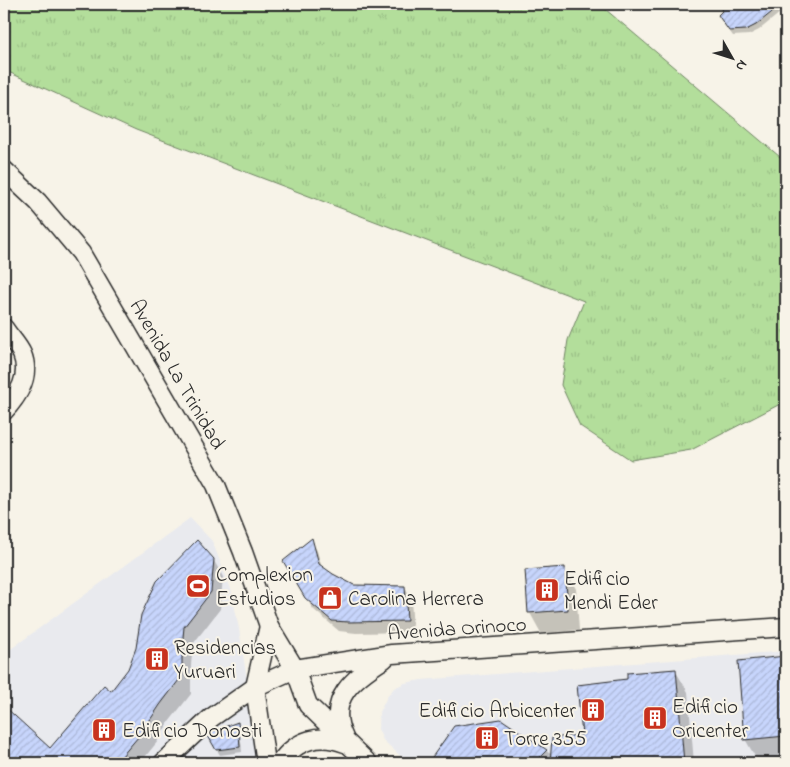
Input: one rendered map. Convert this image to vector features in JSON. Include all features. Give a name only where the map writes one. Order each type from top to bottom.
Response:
[{"type":"street","name":"Avenida La Trinidad","points":[[4,170],[38,202],[81,253],[216,485],[243,552],[269,626],[295,669],[308,706],[368,763]]},
{"type":"street","points":[[4,328],[22,354],[25,368],[24,380],[19,394],[4,411]]},
{"type":"street","points":[[266,763],[255,687],[269,626]]},
{"type":"street","name":"Avenida Orinoco","points":[[163,763],[211,718],[255,687],[295,669],[392,654],[786,627]]},
{"type":"street","points":[[346,743],[339,728],[337,716],[339,702],[354,680],[392,654]]},
{"type":"street","points":[[280,763],[286,755],[305,741],[327,738],[346,743]]},
{"type":"shaded area","points":[[190,518],[212,541],[231,589],[260,763],[4,763],[4,654]]},
{"type":"shaded area","points":[[786,651],[786,763],[408,763],[383,740],[378,729],[379,713],[387,697],[394,688],[405,683],[421,680]]},
{"type":"shaded area","points":[[321,756],[332,760],[335,763],[310,763]]},
{"type":"green space","points":[[4,4],[589,4],[605,9],[786,162],[786,401],[691,450],[631,460],[580,426],[561,385],[568,340],[584,301],[136,130],[4,70]]},
{"type":"building","points":[[719,4],[782,4],[756,25],[746,30],[729,31],[718,15],[722,11]]},
{"type":"building","points":[[312,538],[319,564],[354,585],[405,586],[407,621],[332,621],[305,598],[283,561]]},
{"type":"building","points":[[197,540],[214,559],[211,592],[184,627],[182,676],[148,723],[150,723],[116,763],[4,763],[4,706],[50,748],[104,685],[111,691],[128,669],[136,648],[141,615],[157,581]]},
{"type":"building","name":"Edificio Mendi Eder","points":[[565,567],[568,610],[528,613],[525,570]]},
{"type":"building","points":[[786,656],[786,736],[744,740],[738,661]]},
{"type":"building","points":[[676,669],[684,763],[550,763],[552,738],[582,735],[577,685],[627,679],[627,673]]},
{"type":"building","name":"Torre 355","points":[[501,719],[547,750],[534,763],[428,763],[454,726]]},
{"type":"building","points":[[238,722],[240,747],[216,750],[208,736],[213,731]]},
{"type":"place","name":"Complexion Estudios","points":[[198,586]]},
{"type":"place","name":"Edificio Mendi Eder","points":[[547,590]]},
{"type":"place","name":"Carolina Herrera","points":[[330,598]]},
{"type":"place","name":"Residencias Yuruari","points":[[157,659]]},
{"type":"place","name":"Edificio Arbicenter","points":[[593,710]]},
{"type":"place","name":"Edificio Oricenter","points":[[655,718]]},
{"type":"place","name":"Edificio Donosti","points":[[104,730]]},
{"type":"place","name":"Torre 355","points":[[487,738]]}]
